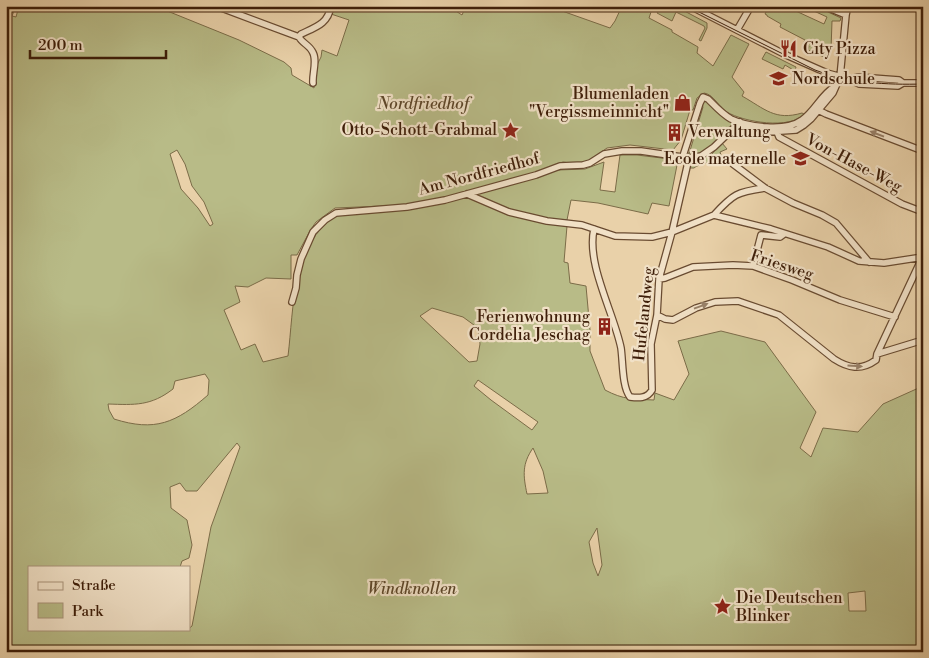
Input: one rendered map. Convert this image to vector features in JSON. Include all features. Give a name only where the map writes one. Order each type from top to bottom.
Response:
[{"type":"street","points":[[216,6],[299,36],[302,42],[312,50],[314,55],[313,83]]},
{"type":"street","points":[[299,36],[321,25],[325,21],[331,6]]},
{"type":"street","points":[[690,6],[814,68],[849,79],[858,84],[898,86],[903,83],[923,83]]},
{"type":"street","points":[[738,30],[751,6]]},
{"type":"street","points":[[824,6],[846,15]]},
{"type":"street","points":[[840,77],[848,6]]},
{"type":"street","name":"Hufelandweg","points":[[729,131],[737,128],[767,132],[796,130],[804,126],[840,77]]},
{"type":"street","name":"Hufelandweg","points":[[594,229],[592,238],[594,258],[618,334],[624,362],[626,389],[630,397],[642,398],[650,394],[652,390],[651,344],[657,315],[659,279],[672,232],[686,157],[700,102],[703,98],[708,99],[725,115],[740,122],[765,127],[796,124],[817,109]]},
{"type":"street","points":[[817,109],[923,151]]},
{"type":"street","points":[[686,157],[701,156],[709,152],[740,122]]},
{"type":"street","name":"Von-Hase-Weg","points":[[777,132],[778,137],[804,152],[902,204],[923,212]]},
{"type":"street","name":"Am Nordfriedhof","points":[[292,302],[302,256],[313,232],[324,220],[336,213],[407,207],[467,194],[560,166],[583,165],[604,154],[622,150],[686,157]]},
{"type":"street","points":[[733,164],[765,188],[836,223],[869,262]]},
{"type":"street","points":[[467,194],[509,212],[547,221],[582,226],[615,236],[652,237],[672,232],[714,215],[734,195],[744,191],[765,188]]},
{"type":"street","points":[[714,215],[740,220],[828,247],[852,259],[884,263],[922,258]]},
{"type":"street","points":[[752,266],[761,235],[780,237],[784,234]]},
{"type":"street","points":[[657,315],[673,320],[696,308],[715,302],[738,301],[779,316],[843,365],[853,368],[869,366],[876,360],[877,354],[922,258]]},
{"type":"street","name":"Friesweg","points":[[659,279],[693,266],[752,266],[840,300],[895,317]]},
{"type":"street","points":[[877,354],[923,340]]},
{"type":"green space","points":[[6,6],[16,6],[12,16],[16,17],[19,6],[155,6],[239,40],[284,62],[291,68],[292,75],[314,88],[316,67],[322,50],[337,56],[349,20],[331,14],[333,6],[448,6],[462,15],[466,6],[548,6],[610,28],[622,6],[630,6],[635,9],[637,6],[653,6],[649,18],[698,47],[697,53],[713,66],[731,35],[749,44],[732,77],[744,92],[742,96],[777,115],[804,114],[798,119],[789,122],[767,123],[744,119],[727,112],[710,96],[704,93],[697,98],[693,110],[690,110],[681,140],[673,150],[630,145],[607,148],[590,160],[576,164],[563,162],[535,173],[437,200],[412,204],[467,196],[509,214],[567,226],[564,262],[568,263],[570,283],[586,286],[590,351],[605,390],[618,396],[654,400],[655,393],[674,400],[689,374],[678,341],[721,331],[765,342],[816,412],[800,448],[811,457],[823,428],[858,432],[883,404],[923,386],[923,652],[6,652]],"holes":[[[177,150],[185,164],[192,186],[204,202],[213,224],[210,226],[198,208],[181,189],[170,154]],[[405,205],[337,215],[322,227],[311,243],[303,260],[298,278],[288,356],[263,362],[255,344],[241,350],[224,310],[240,302],[235,286],[248,287],[266,278],[291,279],[291,255],[297,255],[316,222],[335,208]],[[432,308],[463,317],[478,328],[480,344],[477,361],[469,362],[420,316]],[[205,374],[209,380],[208,395],[186,412],[175,418],[153,425],[141,425],[114,419],[109,410],[108,404],[142,403],[157,399],[173,389],[175,381]],[[478,380],[538,422],[532,430],[474,386]],[[237,443],[240,447],[211,527],[190,630],[28,630],[28,566],[180,566],[182,561],[189,558],[192,545],[187,520],[171,508],[170,487],[180,483],[186,491],[197,491]],[[533,448],[543,471],[548,493],[527,494],[524,475],[525,465]],[[597,528],[602,565],[598,576],[593,563],[589,542]],[[865,591],[866,611],[849,611],[848,593]]]},
{"type":"green space","points":[[661,6],[675,6],[707,23],[707,28],[701,41],[699,40],[705,28],[704,26],[676,12],[672,21],[657,13]]},
{"type":"green space","points":[[769,6],[785,6],[824,24],[827,17],[803,6],[815,6],[841,18],[840,21],[832,21],[831,50],[826,58],[808,50],[809,46],[803,44],[805,40],[780,27],[781,24],[767,16],[765,14]]},
{"type":"green space","points":[[766,52],[796,67],[795,71],[785,65],[783,69],[762,59]]},
{"type":"green space","points":[[706,100],[735,124],[702,153],[687,155],[687,151],[689,154],[703,107],[701,103]]},
{"type":"green space","points":[[722,143],[727,149],[720,152],[722,158],[690,168],[692,161],[711,155]]},
{"type":"green space","points":[[620,155],[678,160],[669,206],[652,203],[648,214],[598,203],[571,200],[567,220],[548,219],[510,210],[473,194],[558,170],[585,169],[604,162],[600,190],[615,192]]},
{"type":"tram line","points":[[687,6],[815,70],[841,78],[868,82],[923,84]]},
{"type":"place","name":"City Pizza","points":[[789,49]]},
{"type":"place","name":"Nordschule","points":[[778,79]]},
{"type":"place","name":"Blumenladen \"Vergissmeinnicht\"","points":[[683,103]]},
{"type":"place","name":"Otto-Schott-Grabmal","points":[[511,130]]},
{"type":"place","name":"Verwaltung","points":[[674,132]]},
{"type":"place","name":"Ecole maternelle","points":[[800,159]]},
{"type":"place","name":"Ferienwohnung Cordelia Jeschag","points":[[604,326]]},
{"type":"place","name":"Die Deutschen Blinker","points":[[722,607]]},
{"type":"park label","name":"Nordfriedhof","points":[[423,104]]},
{"type":"park label","name":"Windknollen","points":[[412,589]]}]
